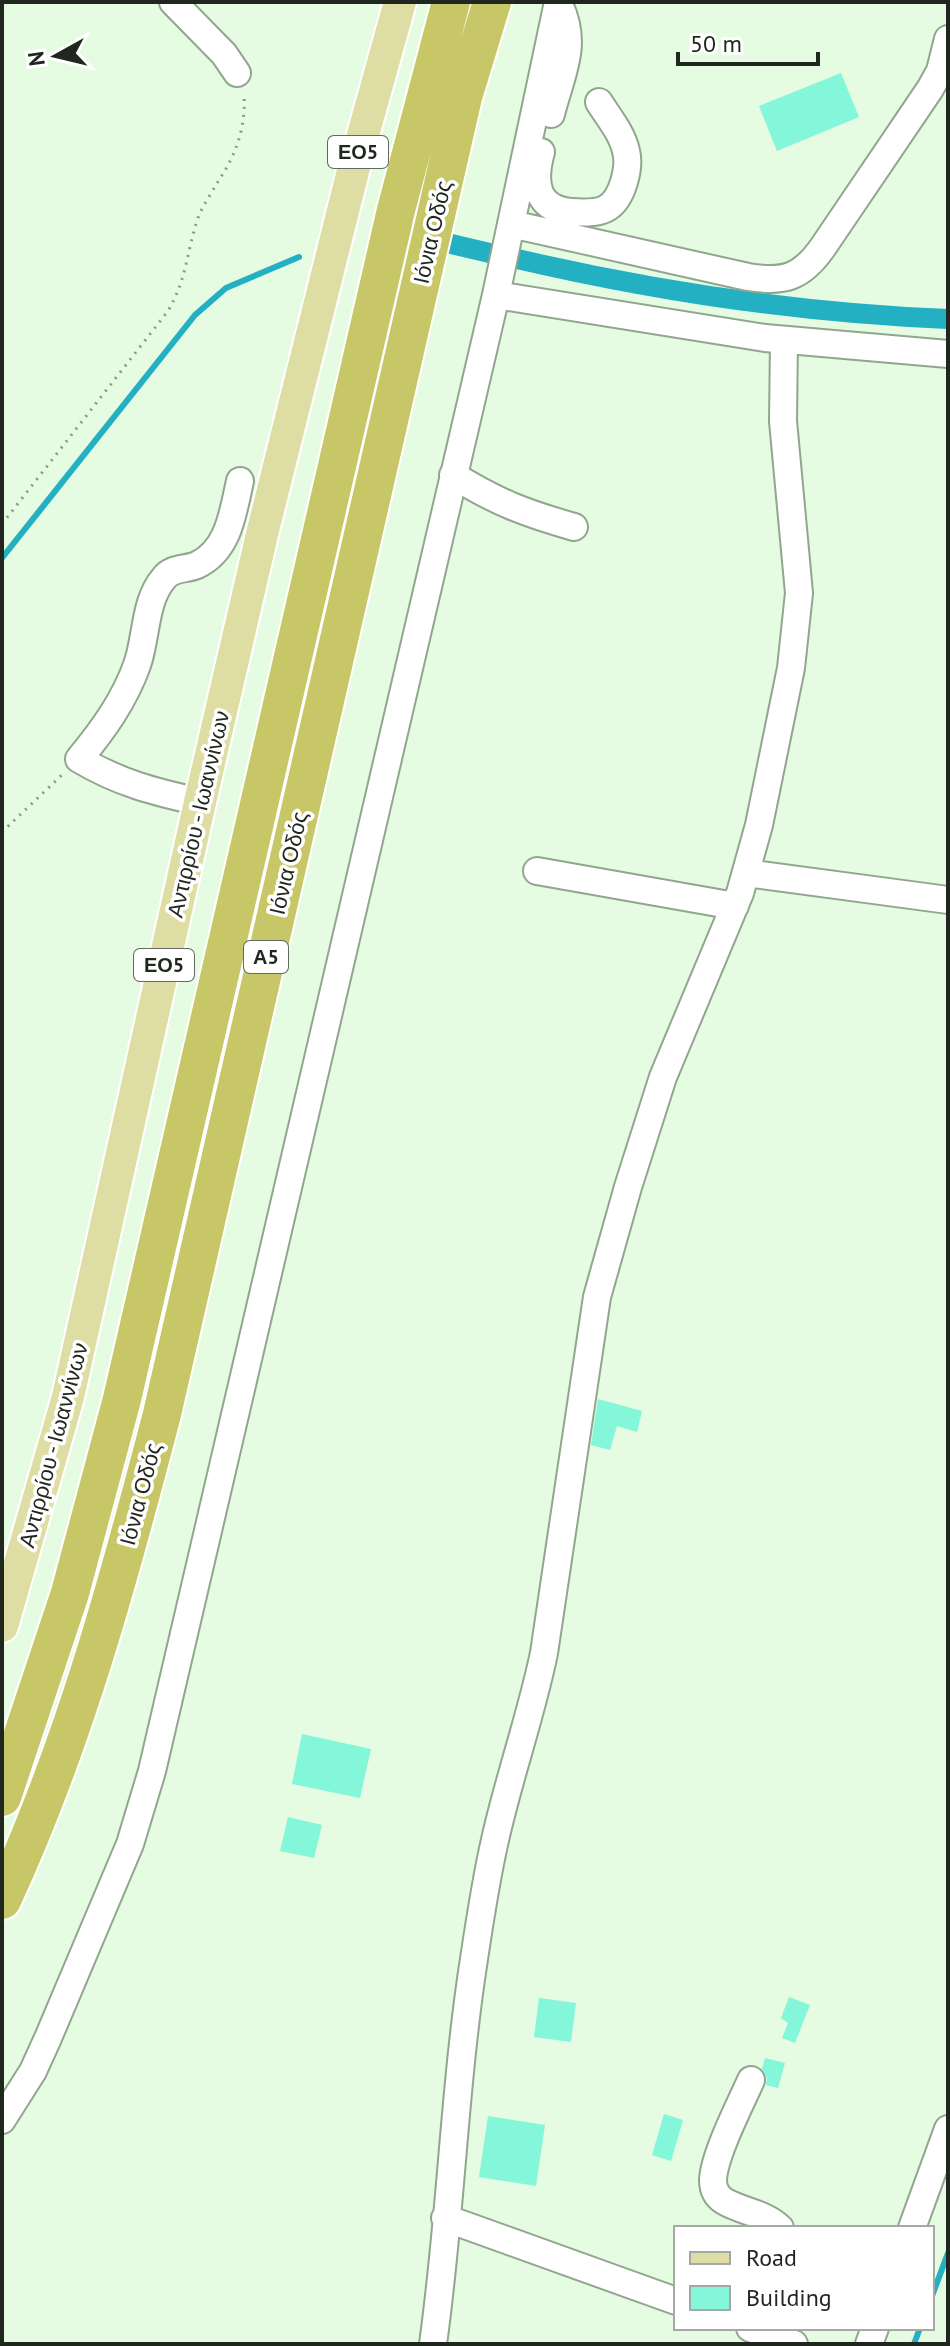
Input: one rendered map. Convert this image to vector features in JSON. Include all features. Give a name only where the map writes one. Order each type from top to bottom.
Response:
[{"type":"highway","name":"Ιόνια Οδός","points":[[2,1797],[70,1593],[122,1399],[396,210],[451,2]]},
{"type":"highway","name":"Ιόνια Οδός","points":[[2,1900],[47,1795],[80,1701],[110,1607],[162,1414],[463,97],[492,2]]},
{"type":"main road","name":"Αντιρρίου - Ιωαννίνων","points":[[2,1626],[68,1397],[263,530],[353,171],[400,2]]},
{"type":"street","points":[[173,2],[224,54],[237,73]]},
{"type":"street","points":[[558,2],[569,29],[570,42],[537,165],[540,193],[558,211],[600,212],[619,198],[628,164],[627,155],[623,140],[599,102]]},
{"type":"street","points":[[2,2120],[33,2071],[48,2038],[130,1844],[152,1771],[496,295],[558,2]]},
{"type":"street","points":[[511,224],[748,277],[783,279],[799,273],[811,264],[930,89],[940,71],[948,39]]},
{"type":"street","points":[[496,295],[730,334],[948,354]]},
{"type":"street","points":[[433,2344],[442,2280],[464,2026],[479,1930],[495,1841],[518,1749],[536,1695],[544,1653],[597,1297],[663,1077],[746,873],[759,825],[791,668],[798,608],[797,559],[783,421],[784,340]]},
{"type":"street","points":[[453,475],[490,498],[574,527]]},
{"type":"street","points":[[200,802],[134,786],[108,776],[79,759],[125,696],[145,639],[149,610],[156,591],[166,575],[210,558],[223,542],[240,481]]},
{"type":"street","points":[[537,871],[735,906]]},
{"type":"street","points":[[746,873],[948,900]]},
{"type":"street","points":[[751,2080],[717,2163],[714,2191],[721,2199],[763,2216],[777,2226]]},
{"type":"street","points":[[913,2226],[948,2129]]},
{"type":"street","points":[[445,2218],[674,2300]]},
{"type":"street","points":[[758,2330],[789,2338]]},
{"type":"path","points":[[2,524],[168,311],[181,289],[199,215],[231,163],[240,140],[246,116],[237,73]]},
{"type":"path","points":[[2,832],[79,759]]},
{"type":"building","points":[[841,73],[859,117],[777,151],[759,106]]},
{"type":"building","points":[[598,1399],[642,1411],[637,1432],[617,1426],[610,1450],[591,1445]]},
{"type":"building","points":[[302,1734],[371,1749],[360,1798],[292,1784]]},
{"type":"building","points":[[288,1817],[322,1825],[314,1858],[280,1851]]},
{"type":"building","points":[[789,1997],[810,2005],[795,2043],[782,2038],[788,2023],[781,2018]]},
{"type":"building","points":[[539,1998],[576,2003],[571,2042],[534,2037]]},
{"type":"building","points":[[765,2058],[785,2063],[778,2088],[766,2085],[767,2078],[762,2069]]},
{"type":"building","points":[[664,2114],[683,2120],[671,2161],[652,2155]]},
{"type":"building","points":[[488,2116],[545,2125],[536,2186],[479,2177]]},
{"type":"waterway","points":[[447,243],[498,255]]},
{"type":"waterway","points":[[2,558],[195,315],[226,288],[299,257]]},
{"type":"waterway","points":[[513,258],[621,281],[729,299],[838,312],[948,319]]},
{"type":"waterway","points":[[934,2291],[948,2253]]},
{"type":"waterway","points":[[914,2344],[919,2330]]}]
